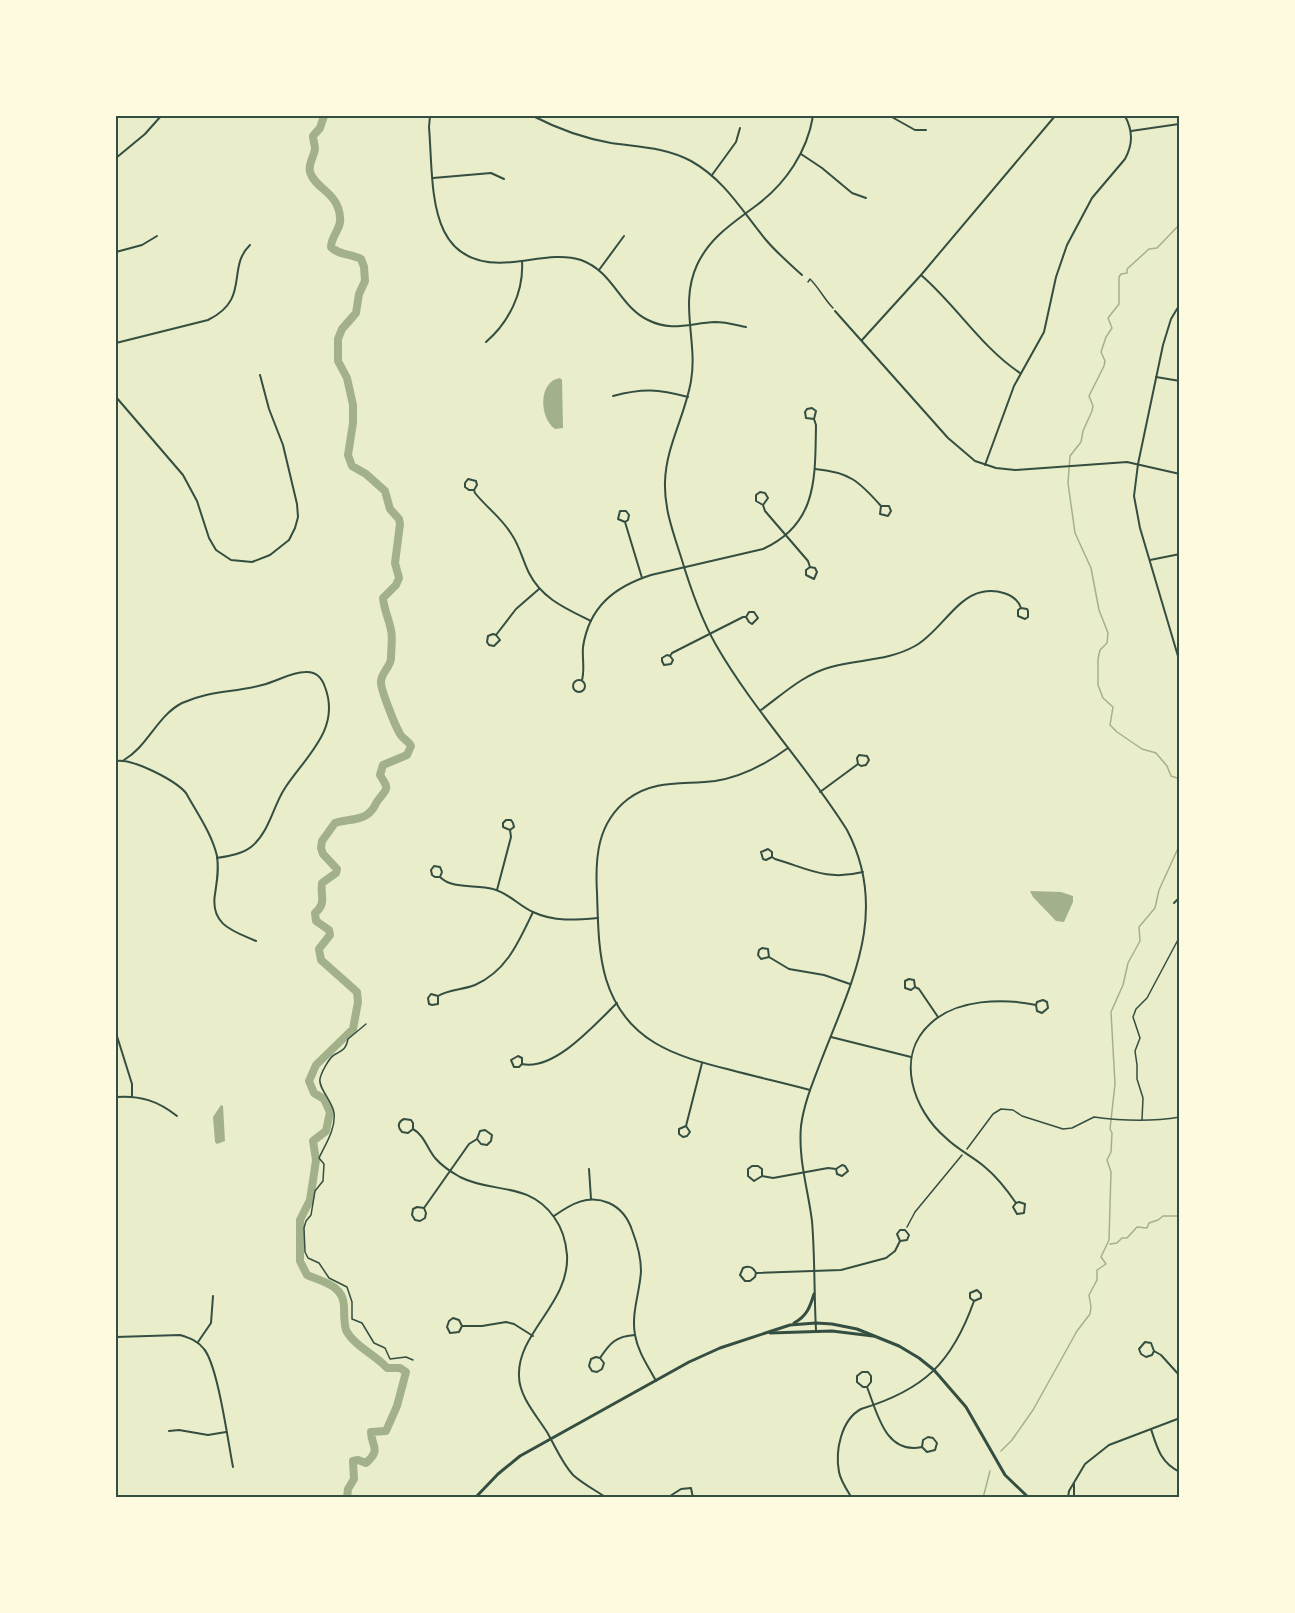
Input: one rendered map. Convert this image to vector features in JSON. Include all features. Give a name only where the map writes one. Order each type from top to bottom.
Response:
[{"type":"street","points":[[116,158],[139,140],[161,116]]},
{"type":"street","points":[[430,116],[429,127],[438,222],[453,245],[460,251],[478,260],[496,263],[565,257],[582,261],[599,270],[612,282],[630,307],[645,319],[663,326],[721,322],[746,327]]},
{"type":"street","points":[[533,116],[561,130],[581,136],[614,144],[653,148],[690,160],[727,188],[766,240],[802,275]]},
{"type":"street","points":[[813,116],[801,154],[788,175],[773,192],[718,234],[700,259],[689,290],[689,326],[693,359],[688,397],[668,455],[665,491],[669,522],[684,568],[710,633],[730,667],[840,819],[852,840],[863,872],[867,898],[867,924],[862,951],[810,1090],[801,1126],[800,1146],[803,1173],[811,1212],[816,1330]]},
{"type":"street","points":[[890,116],[915,130],[926,130]]},
{"type":"street","points":[[862,340],[921,275],[1055,116]]},
{"type":"street","points":[[985,465],[1020,374],[1044,333],[1056,277],[1069,241],[1092,198],[1125,159],[1131,144],[1131,131],[1125,116]]},
{"type":"street","points":[[1131,131],[1179,124]]},
{"type":"street","points":[[712,175],[736,142],[740,128]]},
{"type":"street","points":[[801,154],[852,193],[866,198]]},
{"type":"street","points":[[433,178],[491,173],[504,178]]},
{"type":"street","points":[[116,252],[142,245],[157,236]]},
{"type":"street","points":[[599,270],[624,236]]},
{"type":"street","points":[[116,343],[207,320],[221,312],[232,300],[241,260],[250,244]]},
{"type":"street","points":[[486,342],[500,328],[518,294],[522,281],[522,261]]},
{"type":"street","points":[[921,275],[992,352],[1020,374]]},
{"type":"street","points":[[1179,304],[1167,331],[1156,377],[1138,464],[1134,496],[1139,524],[1179,663]]},
{"type":"street","points":[[835,311],[948,438],[968,456],[985,465],[1015,470],[1115,461],[1179,474]]},
{"type":"street","points":[[116,397],[183,475],[197,501],[209,538],[216,550],[231,560],[252,562],[270,555],[289,540],[298,517],[283,445],[268,409],[260,375]]},
{"type":"street","points":[[1156,377],[1179,381]]},
{"type":"street","points":[[613,396],[634,390],[650,389],[688,397]]},
{"type":"street","points":[[582,680],[573,684],[578,692],[584,690],[585,687],[582,680],[583,648],[591,621],[610,595],[625,584],[642,578],[763,549],[786,534],[800,520],[814,486],[816,425],[814,419]]},
{"type":"street","points":[[815,469],[839,472],[852,478],[864,487],[881,506]]},
{"type":"street","points":[[474,490],[477,483],[473,479],[468,479],[465,487],[474,490],[502,519],[514,537],[528,571],[539,589],[557,604],[591,621]]},
{"type":"street","points":[[759,492],[765,493],[768,498],[763,504],[756,501],[756,495],[759,492]]},
{"type":"street","points":[[763,504],[765,511],[808,561],[810,567]]},
{"type":"street","points":[[625,522],[642,578]]},
{"type":"street","points":[[1150,560],[1179,554]]},
{"type":"street","points":[[496,635],[516,609],[539,589]]},
{"type":"street","points":[[761,710],[797,683],[817,672],[842,664],[883,659],[917,645],[972,595],[989,591],[1003,593],[1017,601],[1021,608]]},
{"type":"street","points":[[670,656],[676,650],[746,617],[749,612],[754,612],[758,618],[752,624],[746,617]]},
{"type":"street","points":[[496,635],[499,643],[494,646],[489,645],[488,636],[496,635]]},
{"type":"street","points":[[116,761],[124,760],[132,754],[170,711],[196,697],[262,685],[303,672],[318,676],[324,685],[329,704],[329,720],[323,736],[283,791],[266,827],[256,842],[243,852],[217,858]]},
{"type":"street","points":[[788,748],[760,766],[737,776],[716,781],[657,785],[643,790],[623,803],[607,823],[598,845],[596,863],[598,918],[604,970],[617,1003],[629,1020],[653,1042],[671,1053],[702,1063],[810,1090]]},
{"type":"street","points":[[124,760],[168,779],[186,793],[210,838],[217,858],[218,880],[214,904],[217,917],[226,927],[256,941]]},
{"type":"street","points":[[820,792],[858,764]]},
{"type":"street","points":[[497,890],[511,837],[510,830]]},
{"type":"street","points":[[772,857],[826,875],[841,876],[863,872]]},
{"type":"street","points":[[440,877],[448,883],[497,890],[533,912],[554,919],[598,918]]},
{"type":"street","points":[[1174,903],[1179,897]]},
{"type":"street","points":[[438,996],[473,986],[495,972],[512,955],[533,912]]},
{"type":"street","points":[[769,957],[789,969],[824,975],[850,984]]},
{"type":"street","points":[[915,987],[938,1017]]},
{"type":"street","points":[[1043,1000],[1047,1002],[1048,1008],[1042,1013],[1037,1011],[1036,1005],[1037,1002],[1043,1000]]},
{"type":"street","points":[[1016,1203],[1013,1207],[1015,1212],[1017,1214],[1024,1212],[1024,1204],[1016,1203],[988,1169],[938,1131],[921,1106],[912,1080],[911,1057],[921,1035],[938,1017],[956,1009],[990,1002],[1013,1001],[1036,1005]]},
{"type":"street","points":[[522,1064],[540,1063],[562,1053],[617,1003]]},
{"type":"street","points":[[116,1034],[132,1084],[132,1096]]},
{"type":"street","points":[[831,1036],[911,1057]]},
{"type":"street","points":[[686,1126],[702,1063]]},
{"type":"street","points":[[116,1097],[132,1096],[159,1104],[177,1116]]},
{"type":"street","points":[[404,1119],[411,1120],[413,1129],[408,1133],[402,1132],[399,1123],[404,1119]]},
{"type":"street","points":[[413,1129],[420,1134],[435,1157],[450,1171],[474,1183],[507,1188],[526,1195],[554,1216],[566,1242],[566,1274],[561,1290],[520,1361],[519,1383],[525,1398],[573,1474],[607,1497]]},
{"type":"street","points":[[424,1208],[469,1144],[477,1139],[478,1133],[483,1130],[492,1135],[491,1141],[487,1144],[481,1144],[477,1139]]},
{"type":"street","points":[[752,1166],[758,1166],[762,1169],[762,1176],[758,1180],[752,1180],[747,1171],[752,1166]]},
{"type":"street","points":[[762,1176],[773,1178],[828,1168],[836,1169]]},
{"type":"street","points":[[589,1169],[591,1199]]},
{"type":"street","points":[[554,1216],[572,1204],[591,1199],[607,1202],[617,1208],[630,1224],[636,1239],[641,1273],[635,1311],[635,1335],[644,1360],[656,1381]]},
{"type":"street","points":[[424,1208],[425,1218],[420,1221],[415,1220],[412,1215],[413,1209],[424,1208]]},
{"type":"street","points":[[756,1273],[836,1271],[880,1260],[895,1251],[900,1241],[897,1234],[900,1230],[905,1230],[908,1238],[900,1241]]},
{"type":"street","points":[[746,1266],[753,1268],[756,1273],[753,1280],[747,1282],[740,1275],[741,1270],[746,1266]]},
{"type":"street","points":[[475,1497],[510,1464],[656,1381],[720,1348],[790,1325],[806,1315],[814,1294]]},
{"type":"street","points":[[198,1342],[211,1323],[213,1296]]},
{"type":"street","points":[[852,1497],[842,1481],[838,1465],[843,1428],[855,1412],[909,1390],[934,1370],[959,1336],[974,1301]]},
{"type":"street","points":[[453,1318],[459,1320],[462,1326],[459,1332],[454,1334],[450,1333],[447,1327],[453,1318]]},
{"type":"street","points":[[462,1326],[482,1326],[506,1322],[514,1324],[533,1336]]},
{"type":"street","points":[[790,1325],[816,1323],[851,1327],[909,1351],[934,1370],[966,1407],[1005,1475],[1029,1497]]},
{"type":"street","points":[[768,1333],[816,1330],[881,1338]]},
{"type":"street","points":[[116,1337],[180,1335],[198,1342],[208,1353],[214,1367],[232,1467]]},
{"type":"street","points":[[600,1358],[614,1340],[624,1335],[635,1335]]},
{"type":"street","points":[[1148,1342],[1153,1345],[1154,1351],[1146,1357],[1139,1349],[1142,1344],[1148,1342]]},
{"type":"street","points":[[1154,1351],[1161,1355],[1179,1376]]},
{"type":"street","points":[[600,1358],[603,1363],[602,1369],[597,1372],[591,1370],[589,1364],[591,1359],[600,1358]]},
{"type":"street","points":[[862,1372],[868,1372],[871,1376],[872,1382],[867,1387],[857,1383],[857,1376],[862,1372]]},
{"type":"street","points":[[867,1387],[881,1426],[889,1438],[905,1447],[922,1447],[927,1452],[933,1451],[937,1443],[933,1438],[928,1437],[923,1440],[922,1447]]},
{"type":"street","points":[[1068,1497],[1069,1491],[1085,1464],[1099,1451],[1179,1418]]},
{"type":"street","points":[[1151,1429],[1162,1458],[1170,1467],[1179,1472]]},
{"type":"street","points":[[169,1431],[179,1430],[208,1435],[226,1432]]},
{"type":"street","points":[[1074,1484],[1074,1497]]},
{"type":"street","points":[[667,1497],[673,1496],[681,1489],[691,1488],[693,1497]]},
{"type":"path","points":[[808,282],[810,279],[818,286],[824,294],[825,301],[835,311]]},
{"type":"path","points":[[1142,1121],[1143,1098],[1137,1079],[1135,1051],[1140,1038],[1133,1017],[1136,1009],[1147,998],[1179,936]]},
{"type":"path","points":[[366,1024],[348,1039],[348,1046],[345,1049],[329,1059],[320,1078],[320,1085],[331,1102],[334,1121],[319,1158],[324,1164],[323,1181],[315,1191],[311,1215],[304,1228],[305,1252],[308,1258],[319,1263],[329,1278],[347,1287],[352,1302],[352,1319],[362,1323],[374,1343],[385,1348],[390,1359],[406,1357],[413,1360]]},
{"type":"path","points":[[905,1230],[915,1212],[993,1114],[1000,1109],[1010,1109],[1022,1116],[1063,1129],[1072,1128],[1094,1117],[1107,1120],[1142,1121],[1179,1117]]},
{"type":"shaded area","points":[[560,378],[562,380],[563,428],[555,429],[546,417],[543,400],[548,386]]},
{"type":"shaded area","points":[[1030,891],[1061,892],[1073,896],[1073,902],[1064,922],[1056,921]]},
{"type":"shaded area","points":[[221,1105],[223,1106],[225,1141],[217,1144],[213,1117]]},
{"type":"waterway","points":[[324,116],[320,128],[313,136],[315,149],[310,172],[317,183],[331,196],[338,209],[340,221],[331,247],[337,252],[361,259],[365,281],[359,294],[356,313],[342,329],[338,339],[338,361],[347,378],[353,405],[348,455],[352,466],[366,474],[385,491],[390,509],[399,519],[395,563],[399,578],[396,585],[383,598],[391,630],[391,661],[382,676],[381,683],[397,728],[411,746],[407,755],[383,765],[380,775],[386,785],[386,790],[372,810],[364,817],[335,823],[322,841],[323,854],[337,869],[336,873],[322,883],[322,903],[315,913],[316,921],[329,930],[330,935],[319,949],[321,960],[357,992],[358,1002],[353,1029],[316,1065],[309,1081],[314,1093],[324,1099],[330,1112],[326,1131],[313,1141],[316,1160],[310,1200],[300,1220],[300,1261],[307,1275],[331,1285],[340,1293],[343,1299],[346,1330],[354,1341],[387,1368],[400,1368],[406,1372],[397,1406],[386,1431],[371,1432],[374,1454],[366,1463],[353,1461],[354,1479],[348,1489],[347,1498]]},
{"type":"waterway","points":[[1180,224],[1157,248],[1149,249],[1127,269],[1127,273],[1119,277],[1119,304],[1108,318],[1112,328],[1101,352],[1105,361],[1104,366],[1089,396],[1093,406],[1081,442],[1070,456],[1068,483],[1075,533],[1091,568],[1099,610],[1108,633],[1107,643],[1100,650],[1098,659],[1098,685],[1103,698],[1113,707],[1110,725],[1142,749],[1156,753],[1167,766],[1171,776],[1180,779]]},
{"type":"waterway","points":[[1001,1451],[1012,1440],[1033,1410],[1077,1331],[1090,1314],[1089,1295],[1097,1280],[1097,1270],[1106,1264],[1101,1257],[1109,1240],[1111,1172],[1107,1160],[1111,1152],[1112,1133],[1110,1129],[1115,1084],[1111,1012],[1123,985],[1128,963],[1140,941],[1139,927],[1155,908],[1159,890],[1180,844]]},
{"type":"waterway","points":[[1110,1244],[1127,1238],[1137,1227],[1147,1228],[1149,1223],[1163,1216],[1180,1216]]},
{"type":"waterway","points":[[983,1498],[990,1471]]}]
